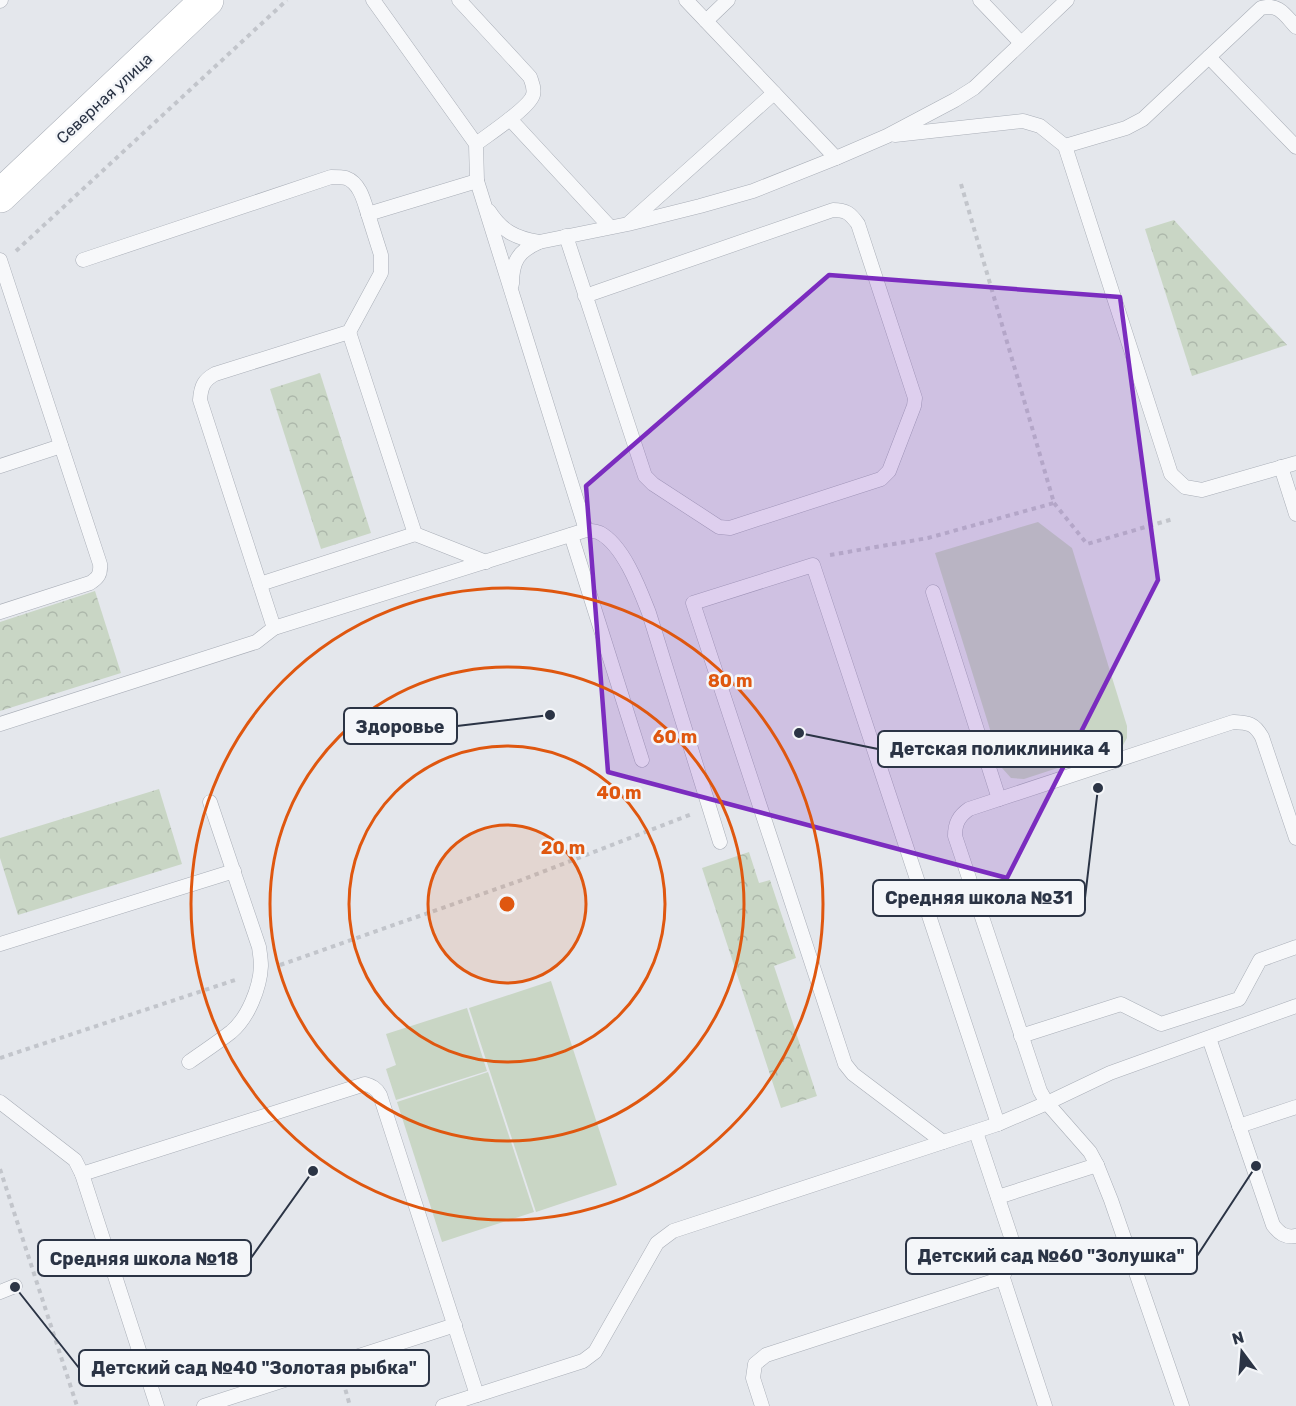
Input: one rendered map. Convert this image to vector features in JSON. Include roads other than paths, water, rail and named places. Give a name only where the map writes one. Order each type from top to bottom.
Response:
[{"type":"main road","name":"Северная улица","points":[[0,196],[207,0]]},
{"type":"lane","points":[[374,0],[476,144],[478,187],[586,530]]},
{"type":"lane","points":[[459,0],[530,77],[534,92],[531,100],[510,119],[476,144]]},
{"type":"lane","points":[[686,0],[836,158]]},
{"type":"lane","points":[[706,21],[728,0]]},
{"type":"lane","points":[[980,0],[1021,44]]},
{"type":"lane","points":[[513,296],[512,278],[515,263],[527,247],[539,242],[628,224],[753,191],[887,136],[955,100],[974,87],[1067,0]]},
{"type":"lane","points":[[1065,146],[1126,128],[1143,118],[1261,8],[1270,5],[1279,9],[1296,27]]},
{"type":"lane","points":[[1209,57],[1296,147]]},
{"type":"lane","points":[[628,224],[774,93]]},
{"type":"lane","points":[[510,119],[610,228]]},
{"type":"lane","points":[[887,136],[1023,122],[1040,126],[1065,146],[1171,474],[1185,488],[1202,490],[1296,463]]},
{"type":"lane","points":[[83,260],[331,177],[345,178],[354,183],[361,192],[381,255],[381,273],[349,332],[215,374],[205,380],[201,390],[200,399],[274,628]]},
{"type":"lane","points":[[368,214],[478,187]]},
{"type":"lane","points":[[478,187],[495,219],[504,228],[525,240],[539,242]]},
{"type":"lane","points":[[566,236],[585,296],[645,476],[653,484],[719,527],[729,528],[870,483],[881,479],[889,471],[915,398],[858,224],[843,210],[833,210],[585,296]]},
{"type":"lane","points":[[0,612],[90,583],[97,579],[101,571],[1,262]]},
{"type":"lane","points":[[349,332],[415,534]]},
{"type":"lane","points":[[0,466],[61,446]]},
{"type":"lane","points":[[1281,467],[1296,514]]},
{"type":"lane","points":[[0,723],[256,642],[274,628],[586,530],[600,533],[623,556],[641,592],[720,842]]},
{"type":"lane","points":[[260,584],[415,534],[486,562]]},
{"type":"lane","points":[[571,535],[642,760]]},
{"type":"lane","points":[[943,1142],[853,1074],[845,1064],[693,603],[813,565],[998,1124]]},
{"type":"lane","points":[[933,592],[999,799]]},
{"type":"lane","points":[[1182,1406],[1097,1165],[1090,1152],[1047,1103],[1040,1091],[955,836],[955,826],[961,815],[969,809],[1233,722],[1246,723],[1257,728],[1262,737],[1296,838]]},
{"type":"lane","points":[[189,1062],[232,1031],[245,1016],[254,996],[261,962],[259,947],[210,802]]},
{"type":"lane","points":[[0,944],[234,871]]},
{"type":"lane","points":[[1021,1036],[1122,1004],[1161,1024],[1172,1021],[1239,999],[1260,960],[1296,947]]},
{"type":"lane","points":[[443,1406],[584,1361],[595,1352],[657,1243],[673,1231],[976,1132],[1047,1103],[1110,1073],[1296,1006]]},
{"type":"lane","points":[[1209,1038],[1273,1225],[1280,1234],[1296,1236]]},
{"type":"lane","points":[[82,1174],[365,1084],[372,1085],[380,1095],[477,1395]]},
{"type":"lane","points":[[0,1102],[75,1160],[82,1174],[157,1406]]},
{"type":"lane","points":[[1239,1126],[1296,1107]]},
{"type":"lane","points":[[976,1132],[1011,1237],[1012,1245],[1003,1278],[1045,1406]]},
{"type":"lane","points":[[998,1197],[1097,1165]]},
{"type":"lane","points":[[762,1406],[753,1378],[755,1364],[766,1355],[1003,1278]]},
{"type":"lane","points":[[0,1292],[15,1286]]},
{"type":"lane","points":[[204,1406],[454,1325]]},
{"type":"place","name":"Здоровье","points":[[550,715]]},
{"type":"place","name":"Детская поликлиника 4","points":[[799,733]]},
{"type":"place","name":"Средняя школа №31","points":[[1098,788]]},
{"type":"place","name":"Детский сад №60 \"Золушка\"","points":[[1256,1166]]},
{"type":"place","name":"Средняя школа №18","points":[[313,1171]]},
{"type":"place","name":"Детский сад №40 \"Золотая рыбка\"","points":[[15,1287]]}]
